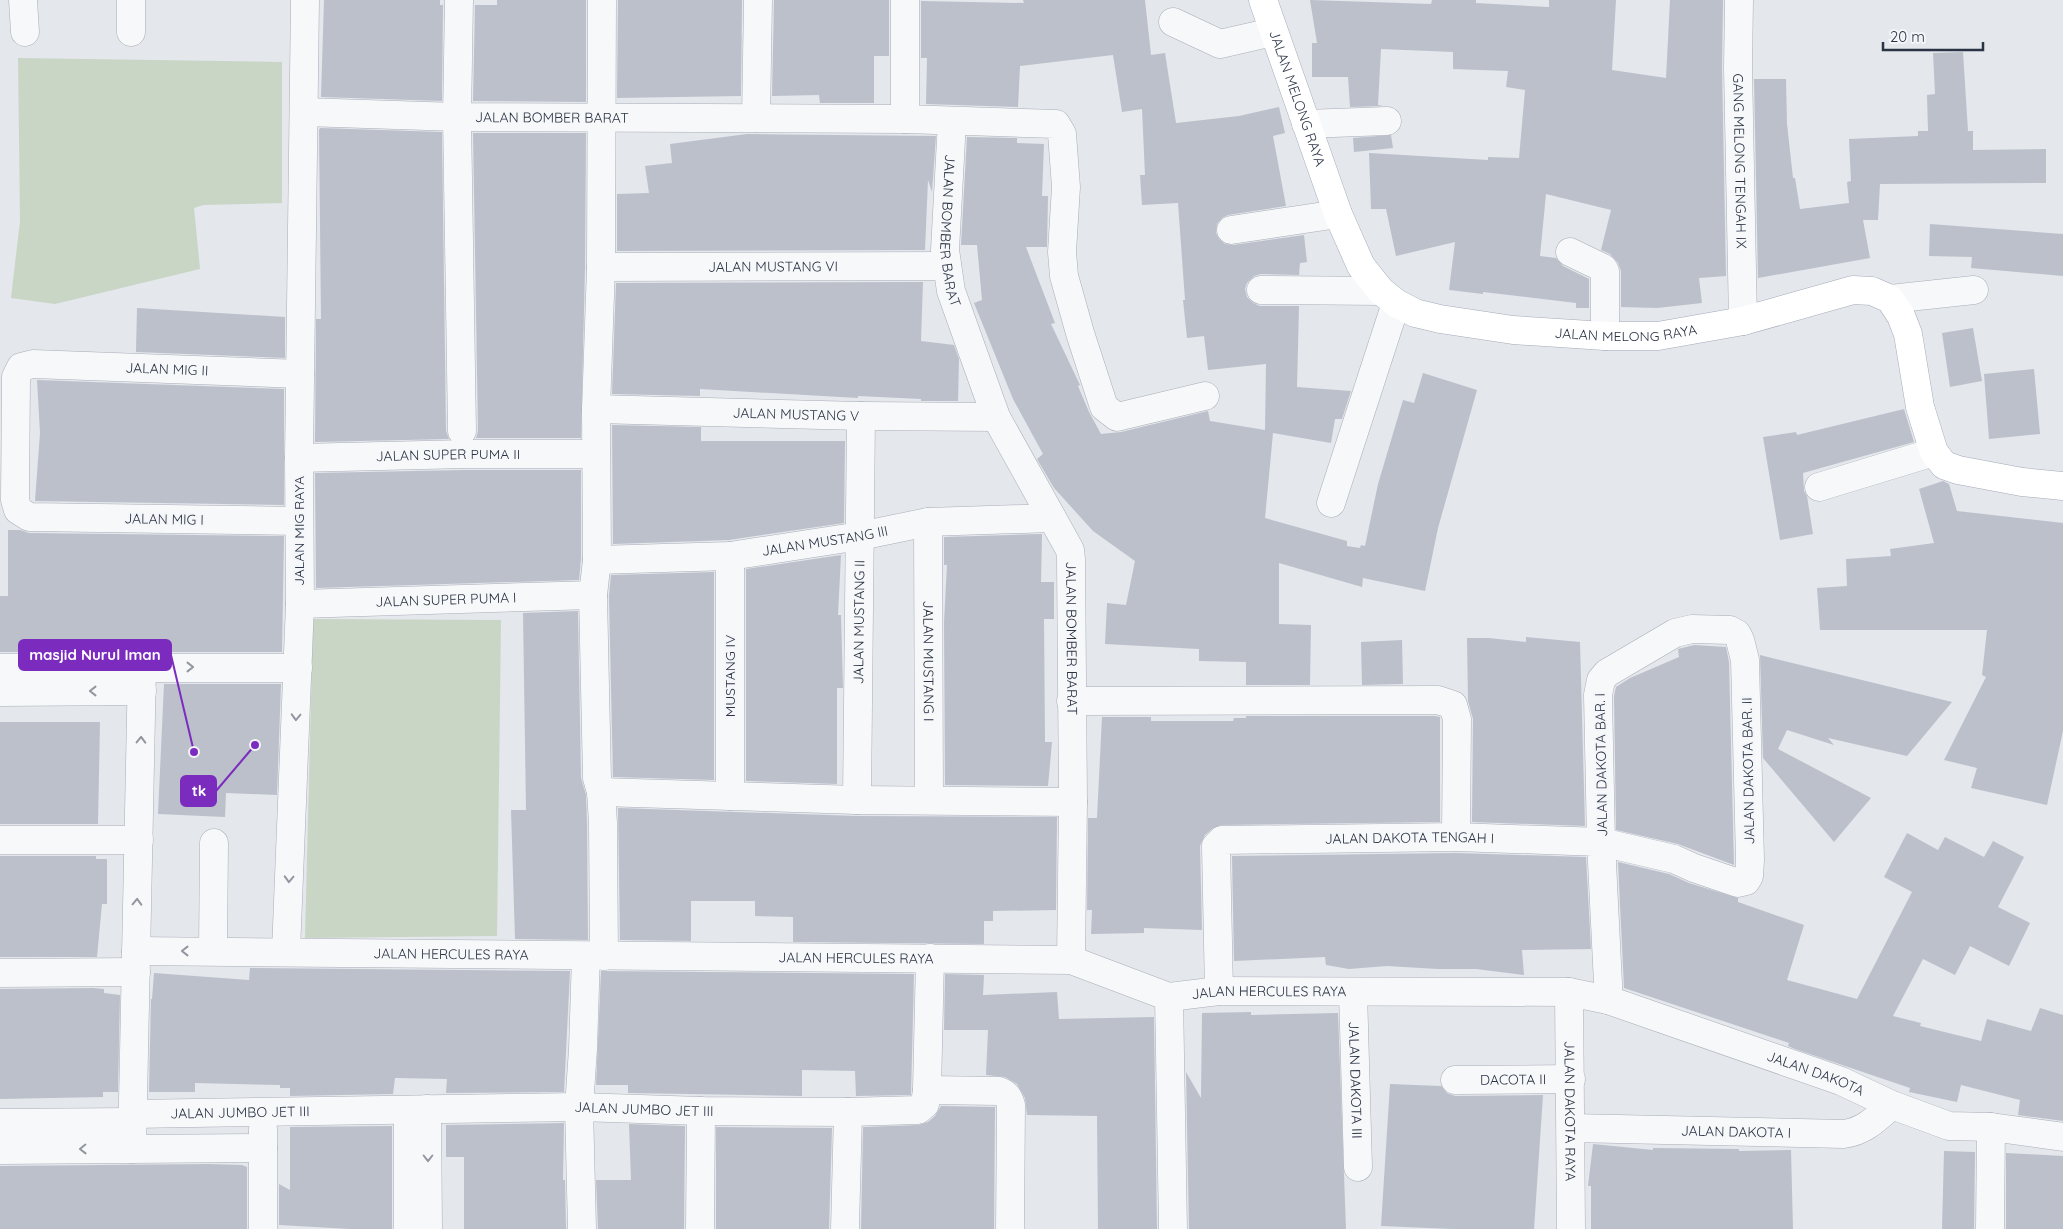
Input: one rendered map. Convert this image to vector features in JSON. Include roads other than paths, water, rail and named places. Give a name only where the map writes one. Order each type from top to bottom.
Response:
[{"type":"main road","name":"JALAN MELONG RAYA","points":[[1263,0],[1272,32],[1338,214],[1361,266],[1388,297],[1415,313],[1458,322],[1513,330],[1605,336],[1658,336],[1743,321],[1853,290],[1872,291],[1890,299]]},
{"type":"main road","points":[[1890,299],[1901,316],[1908,334],[1920,407],[1934,452],[1944,465],[1958,470],[2022,482],[2063,486]]},
{"type":"street","points":[[23,0],[25,32]]},
{"type":"street","points":[[131,0],[131,32]]},
{"type":"street","name":"JALAN MIG RAYA","points":[[286,951],[300,604],[299,458],[305,0]]},
{"type":"street","points":[[458,0],[457,117],[462,431]]},
{"type":"street","points":[[582,1229],[579,1106],[583,1049],[595,956],[601,792],[597,778],[593,595],[596,560],[596,410],[601,267],[602,0]]},
{"type":"street","points":[[756,118],[758,0]]},
{"type":"street","points":[[905,0],[905,119]]},
{"type":"street","name":"GANG MELONG TENGAH IX","points":[[1739,0],[1738,68],[1743,321]]},
{"type":"street","points":[[1173,22],[1220,44],[1272,32]]},
{"type":"street","name":"JALAN BOMBER BARAT","points":[[304,112],[457,117],[905,119],[952,121],[945,250],[951,291],[996,417],[1070,550],[1073,606],[1071,960]]},
{"type":"street","points":[[952,121],[1056,124],[1062,134],[1066,187],[1062,252],[1064,276],[1104,407],[1117,417],[1132,415],[1205,396]]},
{"type":"street","points":[[1306,124],[1387,121]]},
{"type":"street","points":[[1231,230],[1338,214]]},
{"type":"street","points":[[1570,252],[1605,271],[1605,336]]},
{"type":"street","name":"JALAN MUSTANG VI","points":[[601,267],[947,266]]},
{"type":"street","points":[[1261,290],[1388,297],[1331,503]]},
{"type":"street","points":[[1890,299],[1974,290]]},
{"type":"street","name":"JALAN MIG II","points":[[29,517],[18,510],[15,500],[16,377],[21,367],[33,364],[300,374]]},
{"type":"street","name":"JALAN MUSTANG V","points":[[596,410],[996,417]]},
{"type":"street","name":"JALAN MUSTANG II","points":[[857,800],[862,416]]},
{"type":"street","points":[[1819,487],[1934,452]]},
{"type":"street","name":"JALAN SUPER PUMA II","points":[[299,458],[465,454],[596,454]]},
{"type":"street","name":"JALAN MIG I","points":[[29,517],[299,521]]},
{"type":"street","name":"JALAN MUSTANG III","points":[[596,560],[730,556],[860,536],[928,522],[1052,518]]},
{"type":"street","name":"JALAN MUSTANG I","points":[[928,522],[928,800]]},
{"type":"street","name":"MUSTANG IV","points":[[730,556],[730,796]]},
{"type":"street","name":"JALAN SUPER PUMA I","points":[[300,604],[593,595]]},
{"type":"street","name":"JALAN DAKOTA BAR. I","points":[[1608,1000],[1601,842],[1598,695],[1601,680],[1607,673],[1675,633],[1692,629],[1730,630],[1737,634],[1745,660]]},
{"type":"street","name":"JALAN DAKOTA BAR. II","points":[[1745,660],[1750,860],[1749,876],[1746,882]]},
{"type":"street","points":[[0,668],[142,679]]},
{"type":"street","points":[[0,692],[142,679],[298,668]]},
{"type":"street","points":[[132,1128],[142,679]]},
{"type":"street","points":[[1071,701],[1438,700],[1453,705],[1457,718],[1456,837]]},
{"type":"street","points":[[601,792],[857,800],[1073,802]]},
{"type":"street","name":"JALAN DAKOTA TENGAH I","points":[[1219,991],[1216,846],[1222,840],[1456,837],[1601,842],[1674,859],[1738,883],[1746,882]]},
{"type":"street","points":[[0,840],[139,840]]},
{"type":"street","points":[[214,843],[214,951]]},
{"type":"street","name":"JALAN HERCULES RAYA","points":[[0,973],[136,961],[214,951],[930,958],[1071,960],[1169,998],[1219,991],[1570,992]]},
{"type":"street","points":[[930,958],[927,1090],[999,1090],[1008,1098],[1011,1105],[1010,1229]]},
{"type":"street","name":"JALAN DAKOTA III","points":[[1353,992],[1358,1167]]},
{"type":"street","name":"JALAN DAKOTA","points":[[1570,992],[1608,1000],[1841,1081],[1892,1105],[1949,1126],[1991,1127],[2063,1137]]},
{"type":"street","name":"JALAN DAKOTA RAYA","points":[[1570,992],[1571,1229]]},
{"type":"street","points":[[1169,998],[1174,1229]]},
{"type":"street","name":"DACOTA II","points":[[1455,1080],[1571,1079]]},
{"type":"street","name":"JALAN JUMBO JET III","points":[[0,1150],[132,1128],[263,1113],[579,1106],[701,1111],[848,1112],[918,1110],[925,1104],[927,1090]]},
{"type":"street","name":"JALAN DAKOTA I","points":[[1571,1128],[1844,1134],[1866,1127],[1892,1105]]},
{"type":"street","points":[[408,1229],[417,1109]]},
{"type":"street","points":[[417,1109],[428,1229]]},
{"type":"street","points":[[700,1229],[701,1111]]},
{"type":"street","points":[[845,1229],[848,1112]]},
{"type":"street","points":[[263,1113],[263,1229]]},
{"type":"street","name":"JALAN JUMBO JET III","points":[[0,1123],[132,1128],[263,1148]]},
{"type":"street","points":[[1990,1229],[1991,1127]]},
{"type":"place","name":"tk","points":[[255,745]]},
{"type":"place","name":"masjid Nurul Iman","points":[[194,752]]}]
